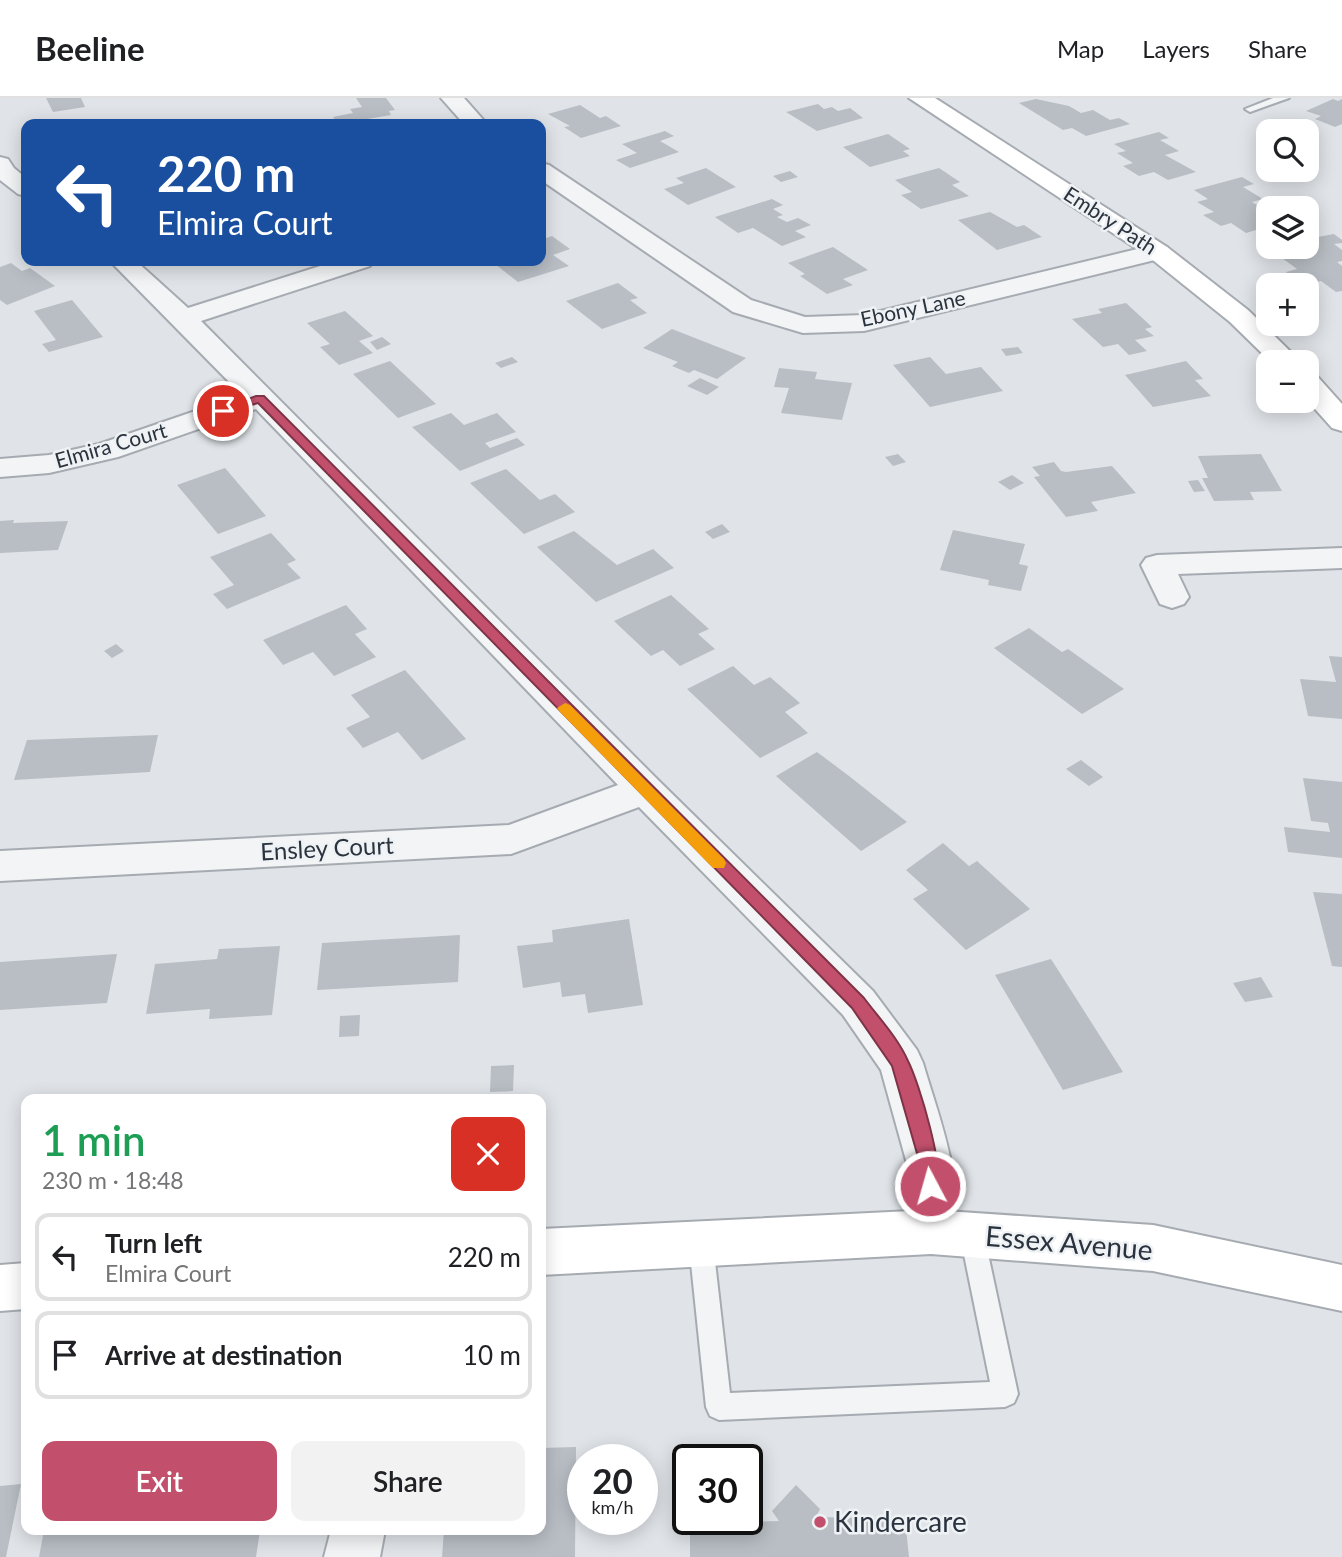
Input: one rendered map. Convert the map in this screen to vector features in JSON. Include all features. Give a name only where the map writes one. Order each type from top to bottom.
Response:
[{"type":"street","points":[[452,98],[471,119]]},
{"type":"street","name":"Embry Path","points":[[920,98],[1158,252],[1239,316],[1274,350]]},
{"type":"street","points":[[1,170],[21,184]]},
{"type":"street","name":"Ebony Lane","points":[[546,176],[563,196],[742,306],[803,325],[864,323],[1158,252]]},
{"type":"street","points":[[127,266],[183,318],[645,790],[858,1003],[901,1063],[951,1234]]},
{"type":"street","points":[[183,318],[345,266]]},
{"type":"street","points":[[1319,396],[1342,422]]},
{"type":"street","name":"Elmira Court","points":[[0,468],[49,464],[107,451],[260,398]]},
{"type":"street","points":[[1171,597],[1157,565],[1342,558]]},
{"type":"street","name":"Ensley Court","points":[[0,866],[511,839],[645,790]]},
{"type":"street","name":"Essex Avenue","points":[[546,1252],[951,1234],[1153,1248],[1342,1288]]},
{"type":"street","points":[[0,1288],[21,1286]]},
{"type":"street","points":[[352,1557],[357,1535]]},
{"type":"lane","points":[[1250,109],[1284,98]]},
{"type":"lane","points":[[701,1244],[719,1407],[1005,1394],[951,1234]]},
{"type":"building","points":[[46,98],[81,98],[85,107],[53,112]]},
{"type":"building","points":[[356,98],[386,98],[395,110],[389,111],[391,115],[367,119],[333,117],[353,113],[350,109],[362,107]]},
{"type":"building","points":[[1036,99],[1069,106],[1081,113],[1093,110],[1110,120],[1119,118],[1130,124],[1086,136],[1072,128],[1063,130],[1019,103]]},
{"type":"building","points":[[1333,99],[1342,99],[1342,124],[1335,127],[1315,119],[1321,116],[1306,111]]},
{"type":"building","points":[[818,104],[824,109],[832,107],[838,111],[850,108],[863,118],[817,131],[786,112]]},
{"type":"building","points":[[580,105],[600,118],[606,116],[621,126],[581,138],[564,127],[570,126],[548,114]]},
{"type":"building","points":[[665,131],[674,136],[660,141],[679,152],[630,168],[616,160],[637,153],[622,144]]},
{"type":"building","points":[[1159,132],[1169,138],[1160,140],[1179,151],[1165,155],[1196,172],[1168,180],[1154,172],[1139,176],[1123,166],[1133,163],[1117,153],[1126,151],[1114,144]]},
{"type":"building","points":[[888,134],[910,149],[903,151],[910,156],[870,167],[843,147]]},
{"type":"building","points":[[706,168],[736,187],[688,205],[664,189],[684,183],[676,178]]},
{"type":"building","points":[[939,168],[960,182],[952,185],[969,196],[921,209],[901,195],[912,192],[895,180]]},
{"type":"building","points":[[790,171],[798,177],[781,182],[773,176]]},
{"type":"building","points":[[1242,177],[1254,184],[1243,187],[1258,196],[1252,202],[1256,204],[1256,230],[1246,233],[1231,223],[1221,226],[1203,215],[1214,212],[1197,202],[1208,199],[1194,190]]},
{"type":"building","points":[[772,199],[783,205],[773,209],[783,215],[777,217],[787,222],[798,218],[811,225],[795,231],[806,237],[782,246],[753,228],[738,233],[715,217]]},
{"type":"building","points":[[990,212],[1017,227],[1024,225],[1042,237],[997,250],[958,220]]},
{"type":"building","points":[[1334,234],[1342,240],[1342,243],[1334,244],[1342,250],[1342,261],[1337,262],[1342,266],[1342,291],[1336,292],[1319,281],[1319,273],[1286,272],[1297,269],[1283,259],[1319,259],[1319,237]]},
{"type":"building","points":[[552,236],[570,249],[553,255],[569,266],[518,282],[497,266],[546,266],[546,238]]},
{"type":"building","points":[[833,247],[868,270],[843,279],[853,285],[827,294],[800,276],[805,274],[788,263]]},
{"type":"building","points":[[11,263],[22,271],[30,268],[55,286],[7,305],[0,300],[0,267]]},
{"type":"building","points":[[618,283],[638,298],[630,300],[647,313],[602,329],[566,301]]},
{"type":"building","points":[[72,300],[103,337],[49,352],[42,344],[56,340],[34,311]]},
{"type":"building","points":[[1126,303],[1152,327],[1145,329],[1154,336],[1135,340],[1147,351],[1129,355],[1118,344],[1103,347],[1072,319],[1102,313],[1098,309]]},
{"type":"building","points":[[345,311],[373,336],[359,341],[373,353],[339,365],[320,347],[330,344],[307,323]]},
{"type":"building","points":[[672,329],[746,358],[717,379],[694,370],[689,373],[672,366],[678,362],[643,348]]},
{"type":"building","points":[[382,337],[391,344],[377,350],[370,342]]},
{"type":"building","points":[[1018,347],[1023,353],[1006,356],[1001,349]]},
{"type":"building","points":[[512,357],[518,362],[501,368],[495,363]]},
{"type":"building","points":[[930,357],[946,374],[981,367],[1003,391],[930,407],[893,365]]},
{"type":"building","points":[[390,361],[436,404],[398,418],[353,374]]},
{"type":"building","points":[[1186,361],[1203,379],[1195,380],[1211,396],[1153,407],[1125,375]]},
{"type":"building","points":[[779,368],[817,372],[815,379],[852,383],[842,420],[781,413],[789,388],[774,387]]},
{"type":"building","points":[[700,378],[719,387],[707,395],[687,386]]},
{"type":"building","points":[[451,413],[464,425],[497,413],[516,432],[485,443],[490,448],[517,438],[525,445],[460,471],[412,427]]},
{"type":"building","points":[[898,454],[906,462],[893,466],[885,457]]},
{"type":"building","points":[[1261,454],[1282,491],[1250,492],[1254,500],[1214,501],[1202,478],[1208,478],[1198,456]]},
{"type":"building","points":[[1054,462],[1061,471],[1066,472],[1112,466],[1136,493],[1091,502],[1098,511],[1066,517],[1034,477],[1040,476],[1032,467]]},
{"type":"building","points":[[225,468],[266,516],[218,534],[177,485]]},
{"type":"building","points":[[506,469],[540,500],[555,494],[575,512],[524,534],[470,483]]},
{"type":"building","points":[[1012,475],[1024,483],[1010,490],[998,482]]},
{"type":"building","points":[[1198,480],[1205,491],[1194,492],[1188,481]]},
{"type":"building","points":[[14,520],[13,523],[68,521],[58,550],[0,553],[0,521]]},
{"type":"building","points":[[722,524],[730,532],[713,539],[705,532]]},
{"type":"building","points":[[953,530],[1025,544],[1019,564],[1028,566],[1021,591],[988,585],[989,580],[940,570]]},
{"type":"building","points":[[574,531],[617,565],[653,549],[674,568],[596,602],[537,547]]},
{"type":"building","points":[[271,533],[296,560],[287,564],[301,578],[227,609],[213,594],[234,585],[210,557]]},
{"type":"building","points":[[671,595],[709,629],[698,634],[715,649],[680,666],[663,650],[651,656],[614,621]]},
{"type":"building","points":[[346,605],[367,629],[355,634],[376,657],[334,676],[313,652],[283,665],[263,640]]},
{"type":"building","points":[[1029,628],[1062,652],[1068,649],[1124,689],[1082,714],[994,648]]},
{"type":"building","points":[[116,644],[124,651],[112,658],[104,651]]},
{"type":"building","points":[[1329,656],[1342,657],[1342,719],[1308,716],[1300,679],[1336,682]]},
{"type":"building","points":[[733,666],[754,685],[770,677],[800,703],[785,712],[808,733],[760,758],[687,689]]},
{"type":"building","points":[[405,670],[466,739],[422,760],[398,732],[363,748],[346,728],[370,717],[351,695]]},
{"type":"building","points":[[158,735],[150,772],[14,780],[27,740]]},
{"type":"building","points":[[817,752],[907,822],[861,851],[776,776]]},
{"type":"building","points":[[1081,760],[1103,777],[1089,786],[1066,769]]},
{"type":"building","points":[[1303,778],[1342,782],[1342,858],[1288,852],[1284,827],[1330,832],[1328,823],[1311,821]]},
{"type":"building","points":[[943,843],[969,866],[977,861],[1030,909],[966,950],[913,899],[928,890],[906,870]]},
{"type":"building","points":[[1313,892],[1342,894],[1342,967],[1332,966]]},
{"type":"building","points":[[629,919],[643,1005],[588,1013],[585,994],[562,997],[560,982],[523,988],[517,946],[553,942],[552,930]]},
{"type":"building","points":[[460,935],[458,982],[317,990],[322,943]]},
{"type":"building","points":[[280,946],[272,1015],[209,1019],[210,1009],[146,1014],[155,964],[217,959],[219,949]]},
{"type":"building","points":[[117,954],[107,1003],[0,1010],[0,962]]},
{"type":"building","points":[[1051,959],[1123,1072],[1063,1090],[995,975]]},
{"type":"building","points":[[1261,977],[1273,997],[1245,1002],[1233,983]]},
{"type":"building","points":[[360,1015],[359,1036],[339,1037],[340,1016]]},
{"type":"building","points":[[514,1065],[513,1091],[490,1092],[491,1066]]},
{"type":"building","points":[[567,1447],[567,1535],[575,1535],[575,1557],[442,1557],[444,1535],[546,1535],[546,1448]]},
{"type":"building","points":[[21,1484],[6,1557],[0,1557],[0,1486]]},
{"type":"building","name":"Kindercare","points":[[796,1485],[820,1509],[816,1517],[905,1519],[909,1557],[690,1557],[690,1535],[763,1535],[763,1521],[779,1521],[772,1511]]},
{"type":"building","points":[[43,1535],[259,1535],[256,1557],[39,1557]]},
{"type":"slow traffic","points":[[565,708],[718,863]]},
{"type":"place","name":"Kindercare","points":[[820,1522]]},
{"type":"route","points":[[223,411],[260,398],[858,1003],[901,1063],[930,1164],[930,1186]]}]
